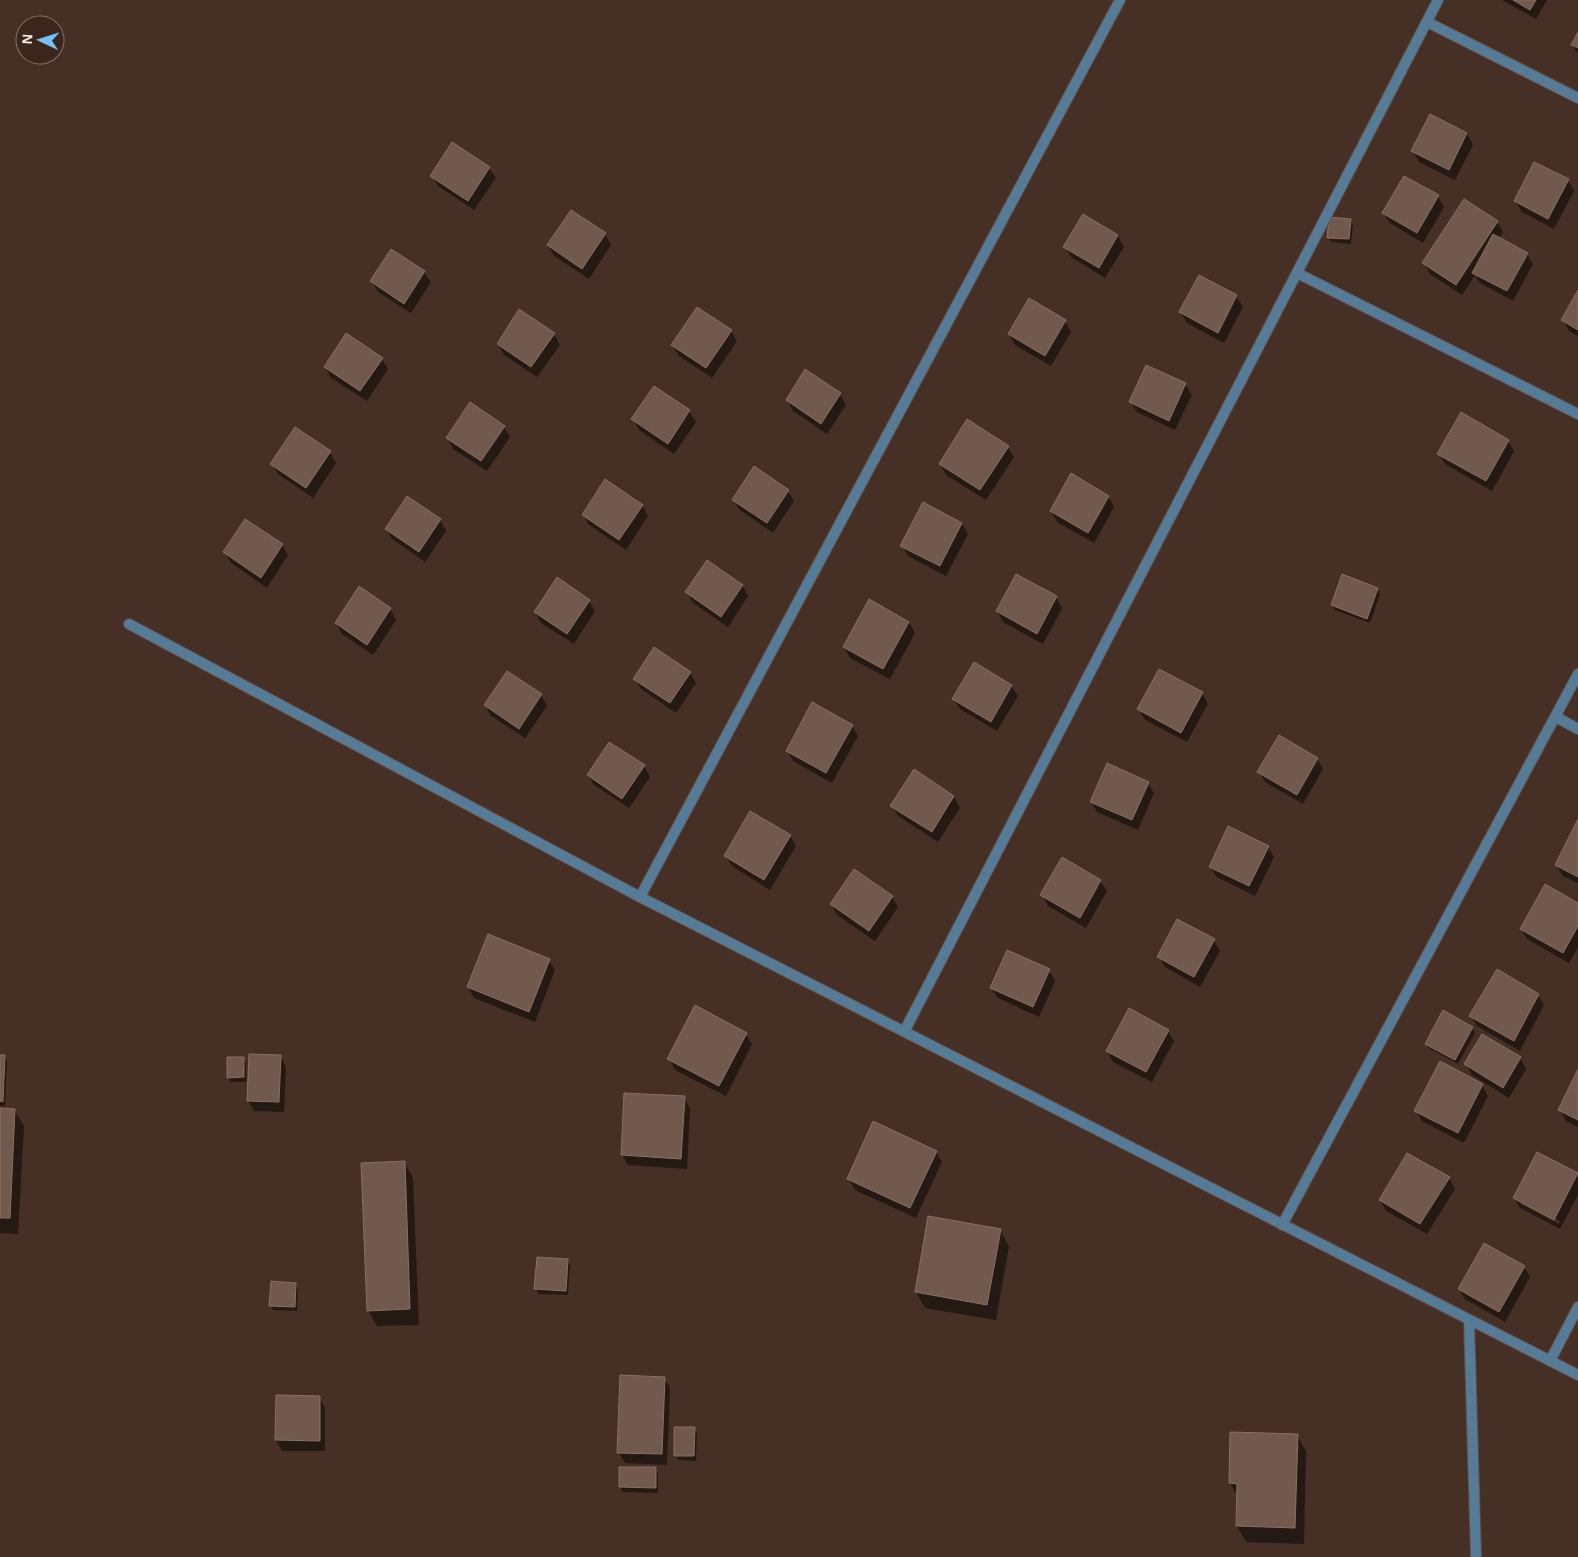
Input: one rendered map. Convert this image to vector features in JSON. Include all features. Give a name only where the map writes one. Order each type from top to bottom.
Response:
[{"type":"street","points":[[640,897],[1120,0]]},
{"type":"street","points":[[905,1030],[1438,0]]},
{"type":"street","points":[[1427,22],[1578,98]]},
{"type":"street","points":[[1297,273],[1578,414]]},
{"type":"street","points":[[129,624],[640,897],[905,1030],[1282,1225],[1578,1375]]},
{"type":"street","points":[[1282,1225],[1578,674]]},
{"type":"street","points":[[1556,717],[1578,729]]},
{"type":"street","points":[[1550,1361],[1578,1307]]},
{"type":"street","points":[[1469,1320],[1476,1557]]},
{"type":"building","points":[[1513,0],[1536,0],[1530,10]]},
{"type":"building","points":[[1578,32],[1578,48],[1571,45]]},
{"type":"building","points":[[1430,114],[1467,133],[1449,170],[1411,151]]},
{"type":"building","points":[[452,142],[490,167],[468,201],[430,176]]},
{"type":"building","points":[[1534,162],[1569,179],[1548,219],[1514,201]]},
{"type":"building","points":[[1404,176],[1439,195],[1417,233],[1382,213]]},
{"type":"building","points":[[1464,199],[1498,221],[1456,285],[1422,263]]},
{"type":"building","points":[[571,210],[606,233],[582,269],[547,245]]},
{"type":"building","points":[[1083,214],[1118,235],[1099,268],[1063,247]]},
{"type":"building","points":[[1329,217],[1351,219],[1349,239],[1327,238]]},
{"type":"building","points":[[1493,234],[1528,253],[1507,291],[1472,273]]},
{"type":"building","points":[[391,249],[425,271],[404,304],[370,281]]},
{"type":"building","points":[[1199,275],[1237,295],[1218,333],[1179,312]]},
{"type":"building","points":[[1578,290],[1578,330],[1561,320]]},
{"type":"building","points":[[1029,298],[1066,320],[1045,356],[1008,334]]},
{"type":"building","points":[[697,307],[732,330],[706,368],[671,345]]},
{"type":"building","points":[[519,309],[555,333],[531,367],[497,344]]},
{"type":"building","points":[[346,333],[383,358],[360,391],[324,367]]},
{"type":"building","points":[[1146,365],[1186,383],[1169,421],[1129,402]]},
{"type":"building","points":[[805,369],[841,393],[821,424],[786,400]]},
{"type":"building","points":[[654,386],[690,410],[668,444],[631,419]]},
{"type":"building","points":[[470,402],[505,426],[481,461],[446,438]]},
{"type":"building","points":[[1461,412],[1509,440],[1486,481],[1437,454]]},
{"type":"building","points":[[967,419],[1009,446],[980,490],[939,464]]},
{"type":"building","points":[[295,427],[331,451],[306,488],[270,464]]},
{"type":"building","points":[[754,466],[789,490],[767,523],[732,500]]},
{"type":"building","points":[[1071,473],[1109,496],[1088,533],[1050,511]]},
{"type":"building","points":[[605,479],[643,505],[619,540],[582,515]]},
{"type":"building","points":[[407,496],[441,519],[419,552],[385,529]]},
{"type":"building","points":[[923,502],[962,523],[940,566],[900,546]]},
{"type":"building","points":[[245,519],[283,544],[261,578],[223,552]]},
{"type":"building","points":[[707,560],[743,585],[721,617],[685,592]]},
{"type":"building","points":[[1016,574],[1057,596],[1037,634],[996,611]]},
{"type":"building","points":[[1342,574],[1378,588],[1367,619],[1331,605]]},
{"type":"building","points":[[557,577],[590,600],[567,634],[534,612]]},
{"type":"building","points":[[359,586],[391,608],[367,645],[335,623]]},
{"type":"building","points":[[869,599],[909,622],[883,669],[843,647]]},
{"type":"building","points":[[654,647],[691,672],[670,703],[633,679]]},
{"type":"building","points":[[974,662],[1012,685],[991,722],[952,699]]},
{"type":"building","points":[[1159,669],[1203,692],[1181,733],[1137,709]]},
{"type":"building","points":[[507,671],[542,694],[519,729],[484,705]]},
{"type":"building","points":[[812,702],[853,725],[826,773],[786,751]]},
{"type":"building","points":[[1279,735],[1318,758],[1297,795],[1257,772]]},
{"type":"building","points":[[609,742],[645,765],[622,799],[587,775]]},
{"type":"building","points":[[1107,763],[1149,782],[1132,820],[1090,802]]},
{"type":"building","points":[[914,769],[954,796],[932,832],[890,806]]},
{"type":"building","points":[[750,811],[791,835],[764,880],[724,856]]},
{"type":"building","points":[[1578,819],[1578,877],[1555,865]]},
{"type":"building","points":[[1228,826],[1269,846],[1249,886],[1209,867]]},
{"type":"building","points":[[1062,857],[1101,880],[1080,918],[1040,895]]},
{"type":"building","points":[[854,869],[893,896],[869,931],[830,904]]},
{"type":"building","points":[[1545,884],[1578,903],[1578,926],[1563,953],[1520,929]]},
{"type":"building","points":[[1177,919],[1215,939],[1194,977],[1157,957]]},
{"type":"building","points":[[488,934],[550,959],[529,1012],[467,987]]},
{"type":"building","points":[[1007,950],[1050,969],[1033,1007],[990,988]]},
{"type":"building","points":[[1497,969],[1539,994],[1514,1041],[1469,1016]]},
{"type":"building","points":[[695,1005],[747,1033],[719,1086],[667,1059]]},
{"type":"building","points":[[1129,1008],[1169,1030],[1146,1072],[1106,1051]]},
{"type":"building","points":[[1443,1010],[1473,1027],[1455,1060],[1425,1044]]},
{"type":"building","points":[[1482,1034],[1521,1057],[1503,1088],[1464,1064]]},
{"type":"building","points":[[249,1054],[281,1055],[279,1102],[247,1101]]},
{"type":"building","points":[[0,1055],[5,1055],[3,1102],[0,1101]]},
{"type":"building","points":[[227,1057],[244,1057],[244,1077],[227,1078]]},
{"type":"building","points":[[1440,1061],[1483,1084],[1458,1133],[1414,1111]]},
{"type":"building","points":[[1578,1069],[1578,1120],[1558,1110]]},
{"type":"building","points":[[624,1093],[685,1096],[681,1159],[621,1155]]},
{"type":"building","points":[[0,1108],[15,1109],[10,1218],[0,1218]]},
{"type":"building","points":[[873,1121],[937,1151],[910,1208],[847,1179]]},
{"type":"building","points":[[1537,1152],[1578,1173],[1554,1220],[1513,1198]]},
{"type":"building","points":[[1407,1153],[1450,1177],[1420,1224],[1379,1200]]},
{"type":"building","points":[[405,1161],[410,1309],[367,1311],[361,1163]]},
{"type":"building","points":[[928,1216],[1001,1229],[987,1305],[915,1292]]},
{"type":"building","points":[[1484,1243],[1525,1266],[1499,1312],[1458,1289]]},
{"type":"building","points":[[537,1257],[568,1259],[566,1291],[534,1289]]},
{"type":"building","points":[[271,1281],[296,1283],[295,1307],[269,1306]]},
{"type":"building","points":[[620,1375],[665,1377],[662,1454],[617,1453]]},
{"type":"building","points":[[276,1395],[320,1396],[320,1441],[275,1440]]},
{"type":"building","points":[[674,1427],[695,1427],[694,1456],[674,1456]]},
{"type":"building","points":[[1230,1432],[1298,1434],[1295,1528],[1236,1526],[1237,1484],[1229,1483]]},
{"type":"building","points":[[619,1467],[656,1467],[656,1488],[619,1487]]}]
